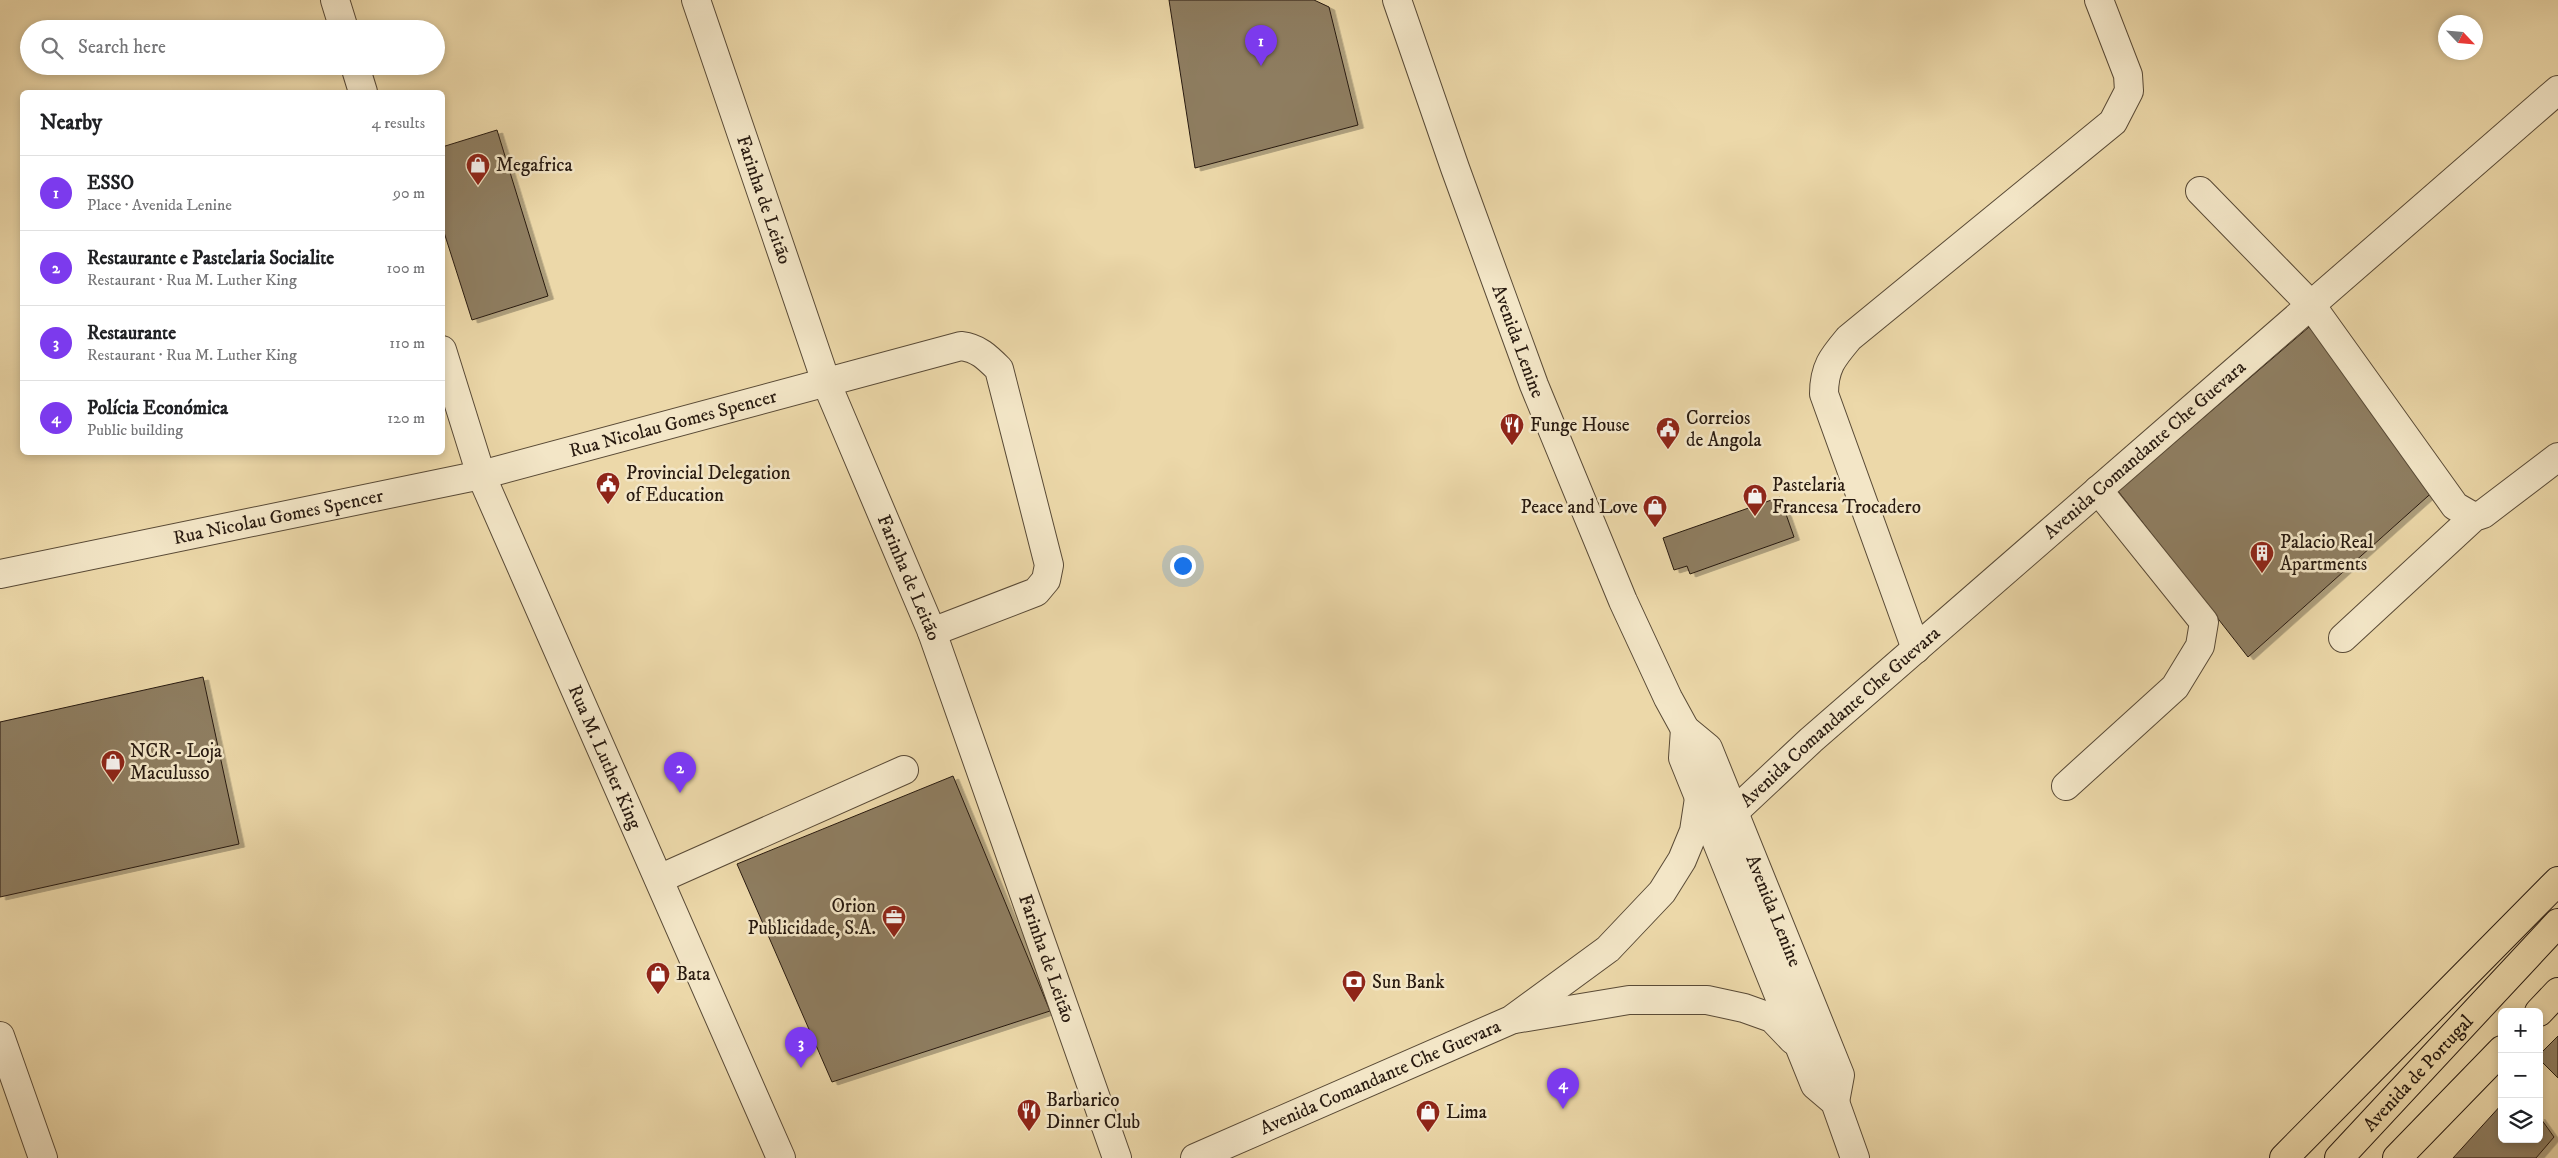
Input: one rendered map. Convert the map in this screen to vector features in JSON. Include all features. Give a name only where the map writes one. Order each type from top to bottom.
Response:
[{"type":"main road","points":[[2284,1158],[2558,881]]},
{"type":"main road","name":"Avenida de Portugal","points":[[2339,1158],[2558,923]]},
{"type":"main road","points":[[2543,1008],[2558,992]]},
{"type":"main road","points":[[2397,1158],[2499,1053]]},
{"type":"street","points":[[335,0],[341,20]]},
{"type":"street","name":"Farinha de Leitão","points":[[696,0],[826,382],[932,632],[1117,1158]]},
{"type":"street","name":"Avenida Lenine","points":[[1397,0],[1455,168],[1534,385],[1623,601],[1668,698],[1685,729],[1708,748],[1840,1074],[1835,1102]]},
{"type":"street","points":[[1916,649],[1824,394],[1824,375],[1833,357],[1849,338],[2113,122],[2129,91],[2128,75],[2099,0]]},
{"type":"street","points":[[358,75],[362,90]]},
{"type":"street","name":"Avenida Comandante Che Guevara","points":[[1733,813],[1810,740],[2558,90]]},
{"type":"street","points":[[2200,191],[2311,305],[2455,506],[2474,517]]},
{"type":"street","name":"Rua Nicolau Gomes Spencer","points":[[0,574],[481,475],[961,346],[979,351],[998,369],[1049,565],[1046,580],[1036,592],[932,632]]},
{"type":"street","name":"Rua M. Luther King","points":[[445,360],[481,475],[782,1158]]},
{"type":"street","points":[[2343,638],[2474,517],[2484,514],[2558,457]]},
{"type":"street","points":[[2066,786],[2175,687],[2200,646],[2204,622],[2098,490]]},
{"type":"street","name":"Avenida Lenine","points":[[1685,729],[1683,758],[1815,1085],[1835,1102],[1856,1158]]},
{"type":"street","points":[[659,879],[904,770]]},
{"type":"street","name":"Avenida Comandante Che Guevara","points":[[1195,1158],[1225,1152],[1511,1020],[1608,949],[1662,892],[1682,860],[1694,832],[1699,798]]},
{"type":"street","name":"Avenida Comandante Che Guevara","points":[[1511,1020],[1629,1000],[1707,1000],[1744,1008],[1772,1018],[1799,1046]]},
{"type":"street","points":[[0,1036],[43,1158]]},
{"type":"building","points":[[1169,0],[1314,0],[1329,7],[1358,125],[1195,168]]},
{"type":"building","name":"Megafrica","points":[[497,130],[548,296],[472,320],[445,235],[445,146]]},
{"type":"building","name":"Palacio Real Apartments","points":[[2309,327],[2437,488],[2248,657],[2118,491]]},
{"type":"building","name":"Pastelaria Francesa Trocadero","points":[[1780,497],[1794,537],[1690,574],[1687,566],[1674,570],[1663,538]]},
{"type":"building","name":"NCR - Loja Maculusso","points":[[203,677],[239,844],[0,897],[0,722]]},
{"type":"building","name":"Orion Publicidade, S.A.","points":[[953,776],[1050,1011],[832,1082],[737,864]]},
{"type":"building","points":[[2558,1036],[2558,1078],[2543,1063],[2543,1051]]},
{"type":"building","points":[[2498,1108],[2498,1143],[2543,1143],[2543,1122],[2554,1137],[2536,1158],[2453,1158]]},
{"type":"place","name":"ESSO","points":[[1261,66]]},
{"type":"place","name":"Megafrica","points":[[478,186]]},
{"type":"place","name":"Funge House","points":[[1512,446]]},
{"type":"place","name":"Correios de Angola","points":[[1668,450]]},
{"type":"place","name":"Provincial Delegation of Education","points":[[608,505]]},
{"type":"place","name":"Pastelaria Francesa Trocadero","points":[[1755,517]]},
{"type":"place","name":"Peace and Love","points":[[1655,528]]},
{"type":"place","name":"Palacio Real Apartments","points":[[2262,574]]},
{"type":"place","name":"NCR - Loja Maculusso","points":[[113,783]]},
{"type":"place","name":"Restaurante e Pastelaria Socialite","points":[[680,793]]},
{"type":"place","name":"Orion Publicidade, S.A.","points":[[894,938]]},
{"type":"place","name":"Bata","points":[[658,995]]},
{"type":"place","name":"Sun Bank","points":[[1354,1003]]},
{"type":"place","name":"Restaurante","points":[[801,1068]]},
{"type":"place","name":"Polícia Económica","points":[[1563,1109]]},
{"type":"place","name":"Barbarico Dinner Club","points":[[1029,1132]]},
{"type":"place","name":"Lima","points":[[1428,1133]]}]
